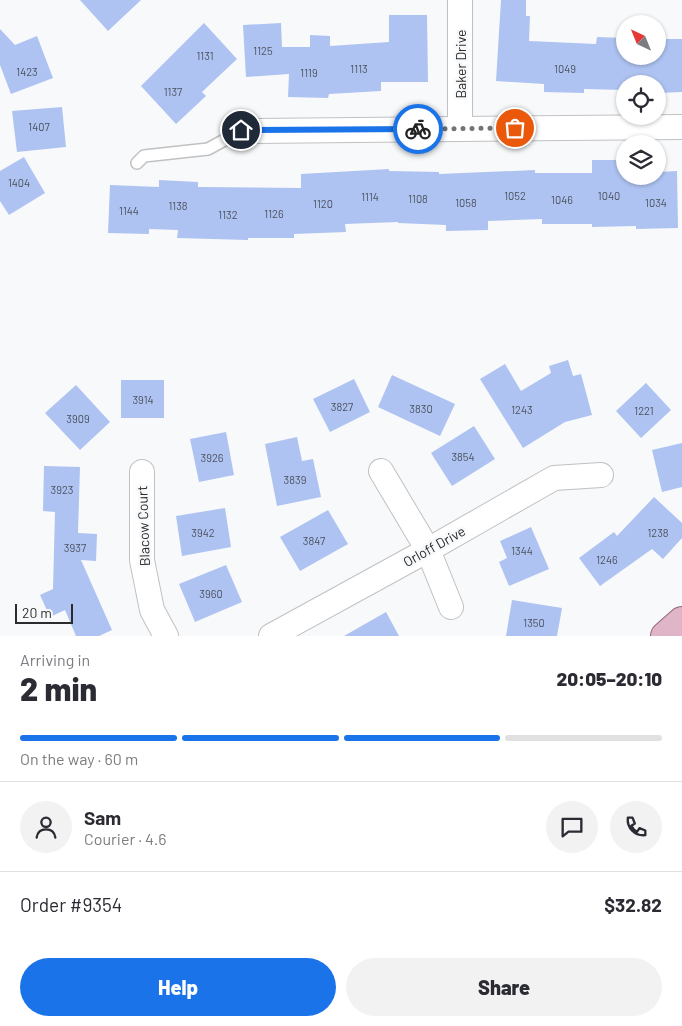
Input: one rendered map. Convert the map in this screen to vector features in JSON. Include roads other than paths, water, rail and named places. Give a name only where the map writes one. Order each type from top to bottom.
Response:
[{"type":"main road","points":[[665,636],[682,621]]},
{"type":"street","name":"Baker Drive","points":[[460,0],[460,129]]},
{"type":"street","points":[[241,130],[682,127]]},
{"type":"street","points":[[381,470],[428,550],[452,607]]},
{"type":"street","name":"Blacow Court","points":[[142,472],[142,560],[152,610],[166,636]]},
{"type":"street","name":"Orloff Drive","points":[[271,636],[554,478],[601,474]]},
{"type":"lane","points":[[137,163],[144,156],[208,149],[241,130]]}]
